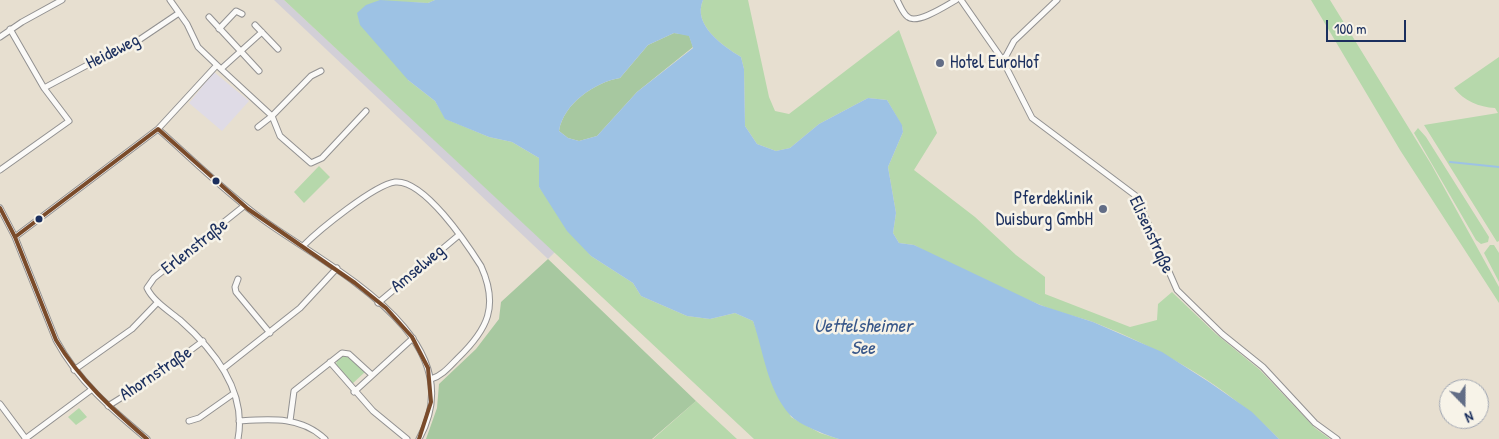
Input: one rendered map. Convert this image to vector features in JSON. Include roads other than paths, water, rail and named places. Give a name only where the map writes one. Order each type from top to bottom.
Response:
[{"type":"street","points":[[0,37],[10,29],[62,0]]},
{"type":"street","points":[[170,0],[198,47],[272,116],[280,136],[310,163],[322,158],[366,112]]},
{"type":"street","points":[[897,0],[906,16],[914,20],[956,0]]},
{"type":"street","name":"Elisenstraße","points":[[961,0],[1002,59],[1032,118],[1136,196],[1177,290],[1222,334],[1263,367],[1315,423],[1337,439]]},
{"type":"street","points":[[1002,59],[1006,56],[1014,41],[1057,0]]},
{"type":"street","points":[[219,30],[236,11],[242,14]]},
{"type":"street","name":"Heideweg","points":[[44,88],[133,44],[179,13]]},
{"type":"street","points":[[209,17],[228,40],[259,71]]},
{"type":"street","points":[[255,25],[278,49]]},
{"type":"street","points":[[0,170],[68,121],[44,88],[10,29]]},
{"type":"street","points":[[15,237],[158,129],[219,67],[262,32]]},
{"type":"street","points":[[258,127],[272,116],[311,76],[321,71]]},
{"type":"street","points":[[158,129],[244,206],[337,268],[378,303],[413,338],[423,355],[431,379],[431,406],[419,439]]},
{"type":"street","points":[[303,246],[366,198],[396,182],[410,185],[429,198],[473,253],[486,278],[489,290],[489,311],[483,329],[474,343],[437,377],[431,379]]},
{"type":"street","name":"Erlenstraße","points":[[158,302],[147,288],[154,278],[244,206]]},
{"type":"street","points":[[0,208],[15,237],[56,340],[74,370],[91,390],[146,439]]},
{"type":"street","name":"Amselweg","points":[[378,303],[458,235]]},
{"type":"street","points":[[224,368],[300,308],[337,268]]},
{"type":"street","points":[[238,279],[235,287],[236,292],[270,333]]},
{"type":"street","points":[[74,370],[132,329],[158,302],[204,341],[224,368],[233,394],[239,421],[238,439]]},
{"type":"street","points":[[354,392],[413,338]]},
{"type":"street","name":"Ahornstraße","points":[[108,406],[156,376],[204,341]]},
{"type":"street","points":[[290,421],[294,391],[345,352],[372,375]]},
{"type":"street","points":[[330,362],[354,392],[391,428],[407,439]]},
{"type":"street","points":[[0,404],[26,439],[91,390]]},
{"type":"street","points":[[189,421],[199,418],[233,394]]},
{"type":"street","points":[[239,421],[290,421],[308,427],[325,439]]},
{"type":"water","name":"Uettelsheimer See","points":[[380,0],[428,3],[435,0],[703,0],[701,9],[705,26],[718,41],[741,57],[744,69],[745,126],[757,144],[776,151],[790,148],[819,124],[868,98],[887,100],[902,125],[903,132],[888,167],[896,213],[893,233],[899,243],[914,245],[1040,305],[1093,322],[1162,352],[1252,412],[1279,439],[839,439],[813,429],[794,419],[782,405],[771,382],[753,321],[735,313],[710,319],[687,316],[641,296],[633,283],[591,256],[567,231],[539,187],[539,158],[512,142],[489,137],[445,119],[435,101],[408,80],[360,25],[357,13],[366,5]],"holes":[[[674,33],[689,36],[693,48],[637,92],[597,136],[579,141],[568,138],[559,131],[562,121],[573,103],[600,84],[620,78],[648,45]]]},
{"type":"waterway","points":[[1450,162],[1499,167]]},
{"type":"place","name":"Hotel EuroHof","points":[[940,63]]},
{"type":"place","name":"Pferdeklinik Duisburg GmbH","points":[[1103,209]]}]
